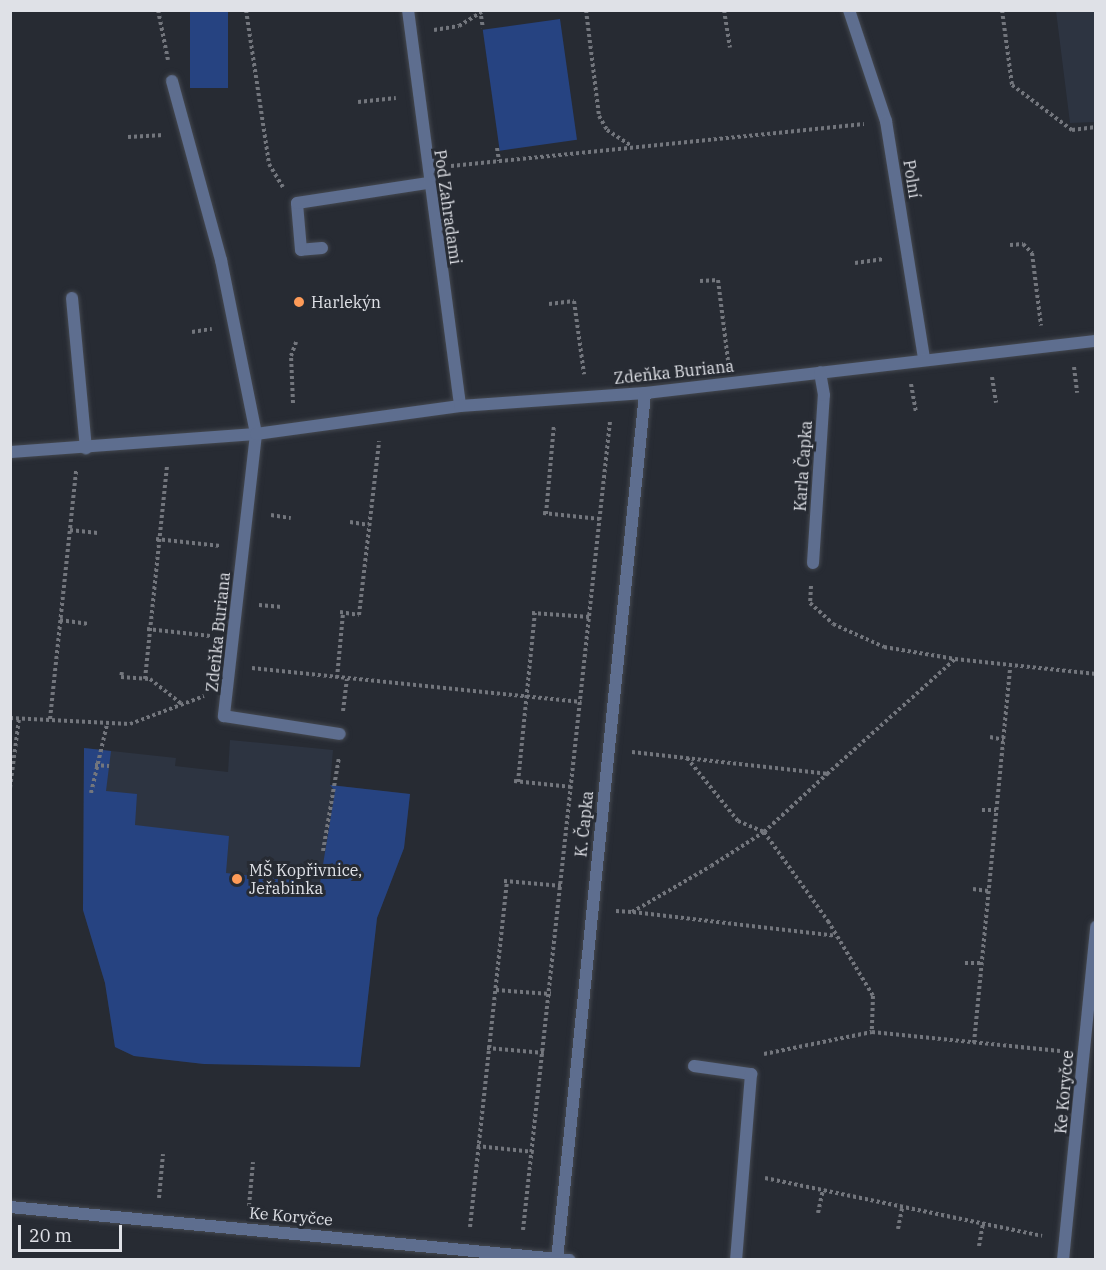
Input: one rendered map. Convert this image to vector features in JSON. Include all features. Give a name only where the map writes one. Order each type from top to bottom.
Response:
[{"type":"street","name":"Pod Zahradami","points":[[408,10],[426,169],[460,406]]},
{"type":"street","name":"Polní","points":[[849,10],[886,121],[924,357]]},
{"type":"street","points":[[172,81],[221,260],[256,434]]},
{"type":"street","points":[[322,248],[301,250],[297,203],[428,183]]},
{"type":"street","points":[[72,298],[86,448]]},
{"type":"street","name":"Zdeňka Buriana","points":[[10,452],[256,434],[460,406],[645,393],[924,357],[1095,341]]},
{"type":"street","name":"Karla Čapka","points":[[813,563],[824,395],[819,372]]},
{"type":"street","name":"K. Čapka","points":[[561,1258],[608,750],[645,393]]},
{"type":"street","name":"Zdeňka Buriana","points":[[256,434],[224,716],[340,734]]},
{"type":"street","name":"Ke Koryčce","points":[[1063,1260],[1095,927]]},
{"type":"street","points":[[694,1066],[751,1074],[736,1260]]},
{"type":"street","name":"Ke Koryčce","points":[[10,1207],[561,1258]]},
{"type":"path","points":[[158,10],[172,81]]},
{"type":"path","points":[[246,10],[269,164],[297,203]]},
{"type":"path","points":[[412,34],[481,16],[485,10]]},
{"type":"path","points":[[586,10],[599,116],[608,130],[635,147]]},
{"type":"path","points":[[724,10],[730,48]]},
{"type":"path","points":[[1002,10],[1012,85],[1072,130],[1095,127]]},
{"type":"path","points":[[481,16],[483,28]]},
{"type":"path","points":[[358,102],[399,97]]},
{"type":"path","points":[[426,169],[864,124]]},
{"type":"path","points":[[128,137],[146,136]]},
{"type":"path","points":[[497,148],[500,161]]},
{"type":"path","points":[[1010,245],[1023,244],[1032,253],[1041,328]]},
{"type":"path","points":[[855,263],[885,259]]},
{"type":"path","points":[[700,281],[718,280],[729,366]]},
{"type":"path","points":[[549,304],[574,302],[585,381]]},
{"type":"path","points":[[192,332],[212,329]]},
{"type":"path","points":[[293,403],[291,356],[296,342]]},
{"type":"path","points":[[1074,365],[1077,393]]},
{"type":"path","points":[[992,374],[996,403]]},
{"type":"path","points":[[911,384],[916,413]]},
{"type":"path","points":[[523,1230],[551,994],[610,421]]},
{"type":"path","points":[[554,425],[544,513],[600,519]]},
{"type":"path","points":[[337,678],[342,613],[359,615],[379,440]]},
{"type":"path","points":[[145,679],[148,629],[168,458]]},
{"type":"path","points":[[50,719],[76,466]]},
{"type":"path","points":[[261,514],[291,518]]},
{"type":"path","points":[[350,522],[369,525]]},
{"type":"path","points":[[70,530],[98,533]]},
{"type":"path","points":[[158,539],[230,547]]},
{"type":"path","points":[[813,563],[810,603],[832,624],[884,647],[1010,667],[1095,674]]},
{"type":"path","points":[[252,604],[282,607]]},
{"type":"path","points":[[572,787],[516,782],[534,613],[590,618]]},
{"type":"path","points":[[60,620],[89,624]]},
{"type":"path","points":[[148,629],[221,638]]},
{"type":"path","points":[[632,912],[764,832],[955,659]]},
{"type":"path","points":[[974,1043],[1010,667]]},
{"type":"path","points":[[245,668],[581,702]]},
{"type":"path","points":[[122,672],[121,677],[145,679],[183,705]]},
{"type":"path","points":[[323,851],[347,679]]},
{"type":"path","points":[[10,718],[130,724],[209,693]]},
{"type":"path","points":[[10,788],[19,719]]},
{"type":"path","points":[[91,793],[95,765],[106,724]]},
{"type":"path","points":[[990,737],[1004,740]]},
{"type":"path","points":[[608,750],[827,774]]},
{"type":"path","points":[[687,758],[738,821],[764,832],[836,936],[873,996],[872,1032]]},
{"type":"path","points":[[95,765],[109,766]]},
{"type":"path","points":[[982,810],[996,810]]},
{"type":"path","points":[[470,1230],[488,1047],[496,990],[505,882],[562,886]]},
{"type":"path","points":[[973,889],[988,891]]},
{"type":"path","points":[[593,906],[836,936]]},
{"type":"path","points":[[965,963],[981,963]]},
{"type":"path","points":[[496,990],[551,994]]},
{"type":"path","points":[[751,1074],[760,1054],[872,1032],[1034,1051]]},
{"type":"path","points":[[488,1047],[544,1053]]},
{"type":"path","points":[[478,1146],[534,1152]]},
{"type":"path","points":[[159,1201],[163,1154]]},
{"type":"path","points":[[249,1209],[253,1162]]},
{"type":"path","points":[[744,1173],[1066,1241]]},
{"type":"path","points":[[818,1213],[823,1190]]},
{"type":"path","points":[[898,1229],[902,1208]]},
{"type":"path","points":[[979,1246],[982,1224]]},
{"type":"shaded area","points":[[190,11],[228,11],[228,88],[190,88]]},
{"type":"shaded area","points":[[1056,11],[1095,11],[1095,122],[1070,123]]},
{"type":"shaded area","points":[[560,19],[577,140],[500,151],[483,30]]},
{"type":"shaded area","name":"MŠ Kopřivnice, Jeřabinka","points":[[230,740],[333,750],[330,785],[410,794],[404,848],[377,918],[360,1067],[204,1064],[134,1056],[115,1047],[105,983],[83,910],[84,748],[176,758],[175,766],[228,772]]},
{"type":"shaded area","name":"MŠ Kopřivnice, Jeřabinka","points":[[84,748],[111,751],[106,791],[137,794],[135,825],[229,836],[226,873],[320,883],[335,791],[330,785],[410,794],[404,848],[377,918],[360,1067],[204,1064],[134,1056],[115,1047],[105,983],[83,910]]},
{"type":"place","name":"Harlekýn","points":[[299,302]]},
{"type":"place","name":"MŠ Kopřivnice, Jeřabinka","points":[[237,879]]}]
